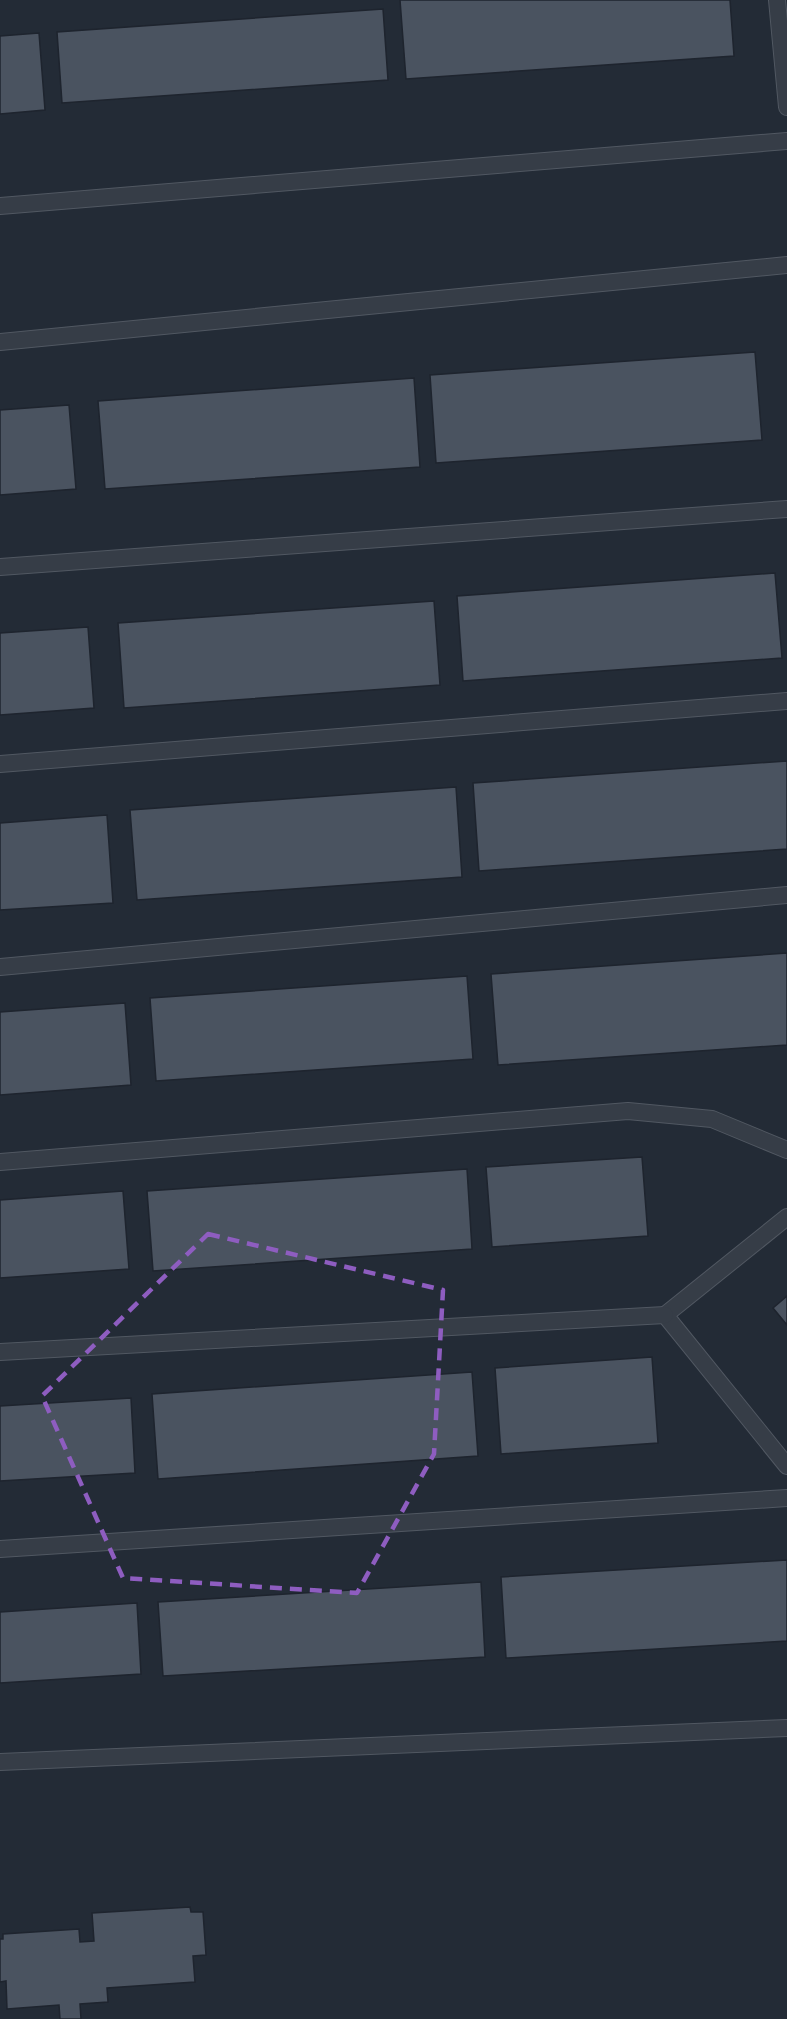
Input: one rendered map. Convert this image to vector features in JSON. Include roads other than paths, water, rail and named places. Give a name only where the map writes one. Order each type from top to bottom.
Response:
[{"type":"lane","points":[[777,0],[787,107]]},
{"type":"lane","points":[[0,206],[787,141]]},
{"type":"lane","points":[[0,342],[787,266]]},
{"type":"lane","points":[[0,567],[787,509]]},
{"type":"lane","points":[[0,764],[787,700]]},
{"type":"lane","points":[[0,967],[787,895]]},
{"type":"lane","points":[[0,1162],[628,1111],[712,1119],[787,1150]]},
{"type":"lane","points":[[0,1352],[665,1315],[787,1216]]},
{"type":"lane","points":[[665,1315],[787,1466]]},
{"type":"lane","points":[[0,1549],[787,1498]]},
{"type":"lane","points":[[0,1762],[787,1728]]}]
